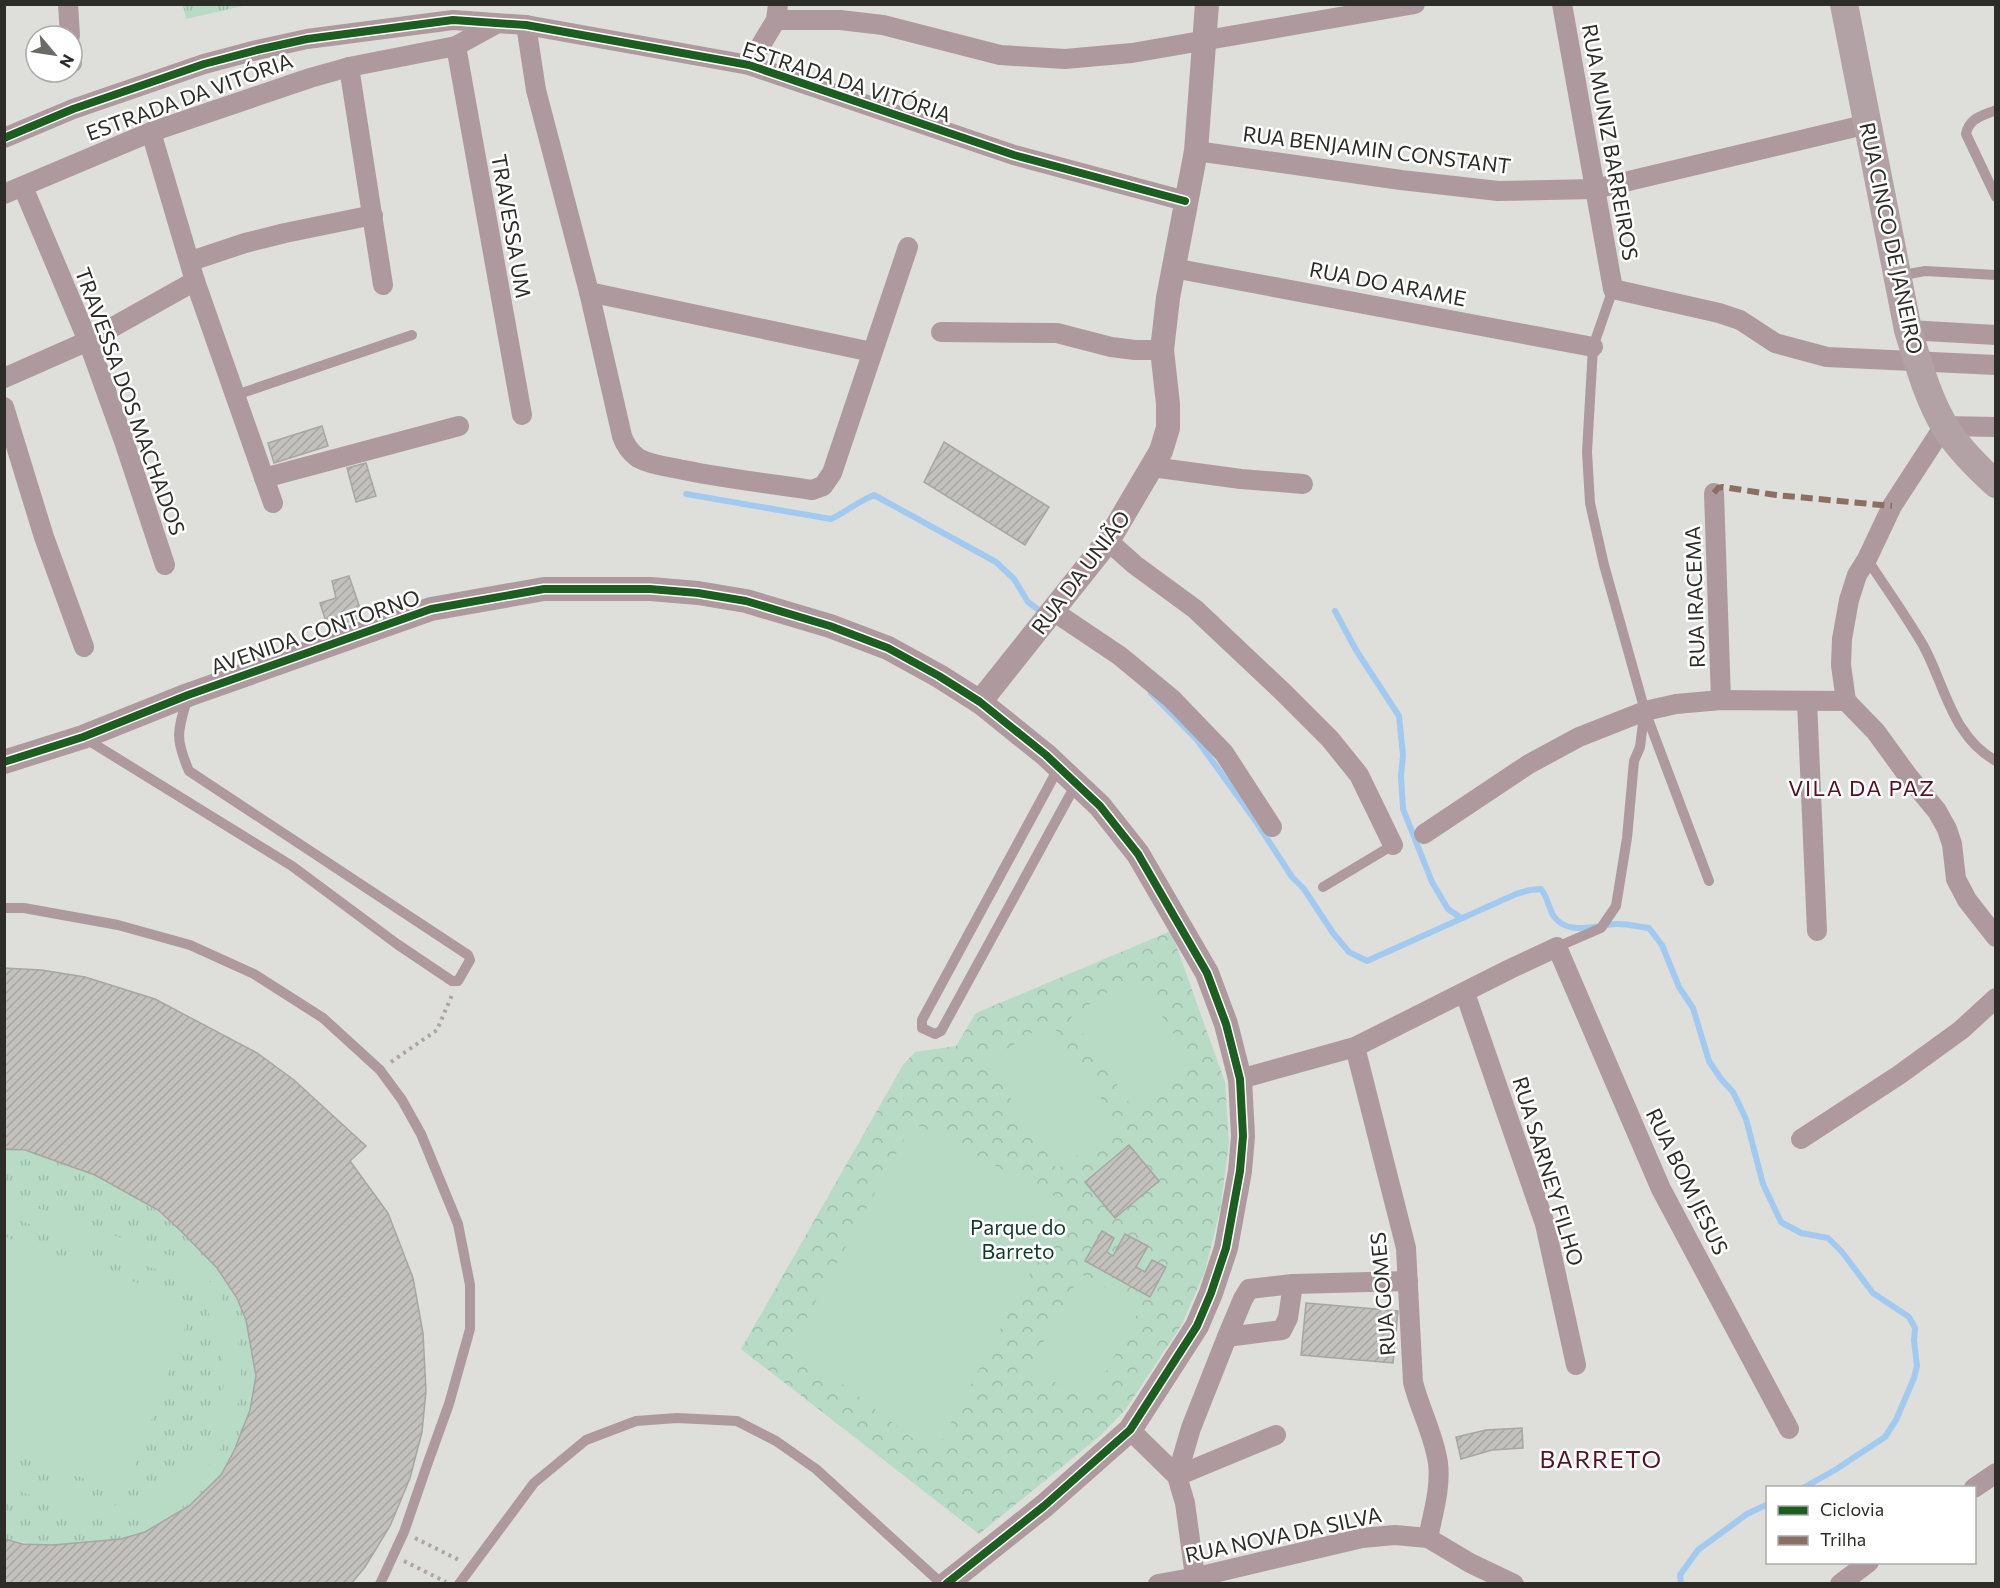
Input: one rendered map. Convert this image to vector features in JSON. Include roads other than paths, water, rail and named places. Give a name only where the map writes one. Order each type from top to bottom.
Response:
[{"type":"main road","name":"RUA CINCO DE JANEIRO","points":[[1844,4],[1908,330],[1917,361],[1944,426],[1978,468],[1995,484]]},
{"type":"street","points":[[68,4],[69,24]]},
{"type":"street","points":[[492,4],[496,24]]},
{"type":"street","name":"RUA DA UNIÃO","points":[[980,702],[1108,541],[1161,451],[1168,428],[1168,404],[1162,350],[1173,268],[1196,151],[1207,4]]},
{"type":"street","points":[[777,12],[883,25],[1000,55],[1065,59],[1132,53],[1415,4]]},
{"type":"street","name":"RUA MUNIZ BARREIROS","points":[[1562,4],[1613,289]]},
{"type":"street","name":"ESTRADA DA VITÓRIA","points":[[748,65],[777,12]]},
{"type":"street","name":"ESTRADA DA VITÓRIA","points":[[4,138],[74,109],[204,64],[257,50],[307,39],[453,20],[526,25],[748,65],[1014,155],[1185,201]]},
{"type":"street","name":"ESTRADA DA VITÓRIA","points":[[14,191],[151,132],[349,67],[456,46],[496,24]]},
{"type":"street","points":[[526,25],[536,90],[589,292],[622,436],[626,446],[640,459],[679,469],[812,490],[822,486],[831,473],[908,247]]},
{"type":"street","name":"TRAVESSA UM","points":[[456,46],[522,415]]},
{"type":"street","points":[[349,67],[383,285]]},
{"type":"street","name":"RUA BENJAMIN CONSTANT","points":[[1196,151],[1401,180],[1498,191],[1595,189],[1868,124]]},
{"type":"street","points":[[151,132],[191,261],[195,281],[273,503]]},
{"type":"street","name":"TRAVESSA DOS MACHADOS","points":[[14,191],[88,340],[165,565]]},
{"type":"street","points":[[191,261],[245,243],[373,215]]},
{"type":"street","name":"RUA DO ARAME","points":[[1173,268],[1593,347]]},
{"type":"street","points":[[4,378],[88,340],[195,281]]},
{"type":"street","points":[[1613,289],[1719,312],[1740,320],[1775,343],[1827,357],[1995,365]]},
{"type":"street","points":[[589,292],[872,352]]},
{"type":"street","points":[[1908,330],[1995,335]]},
{"type":"street","points":[[941,332],[1057,333],[1111,346],[1136,350],[1162,350]]},
{"type":"street","points":[[4,407],[44,537],[84,647]]},
{"type":"street","points":[[264,478],[459,426]]},
{"type":"street","points":[[1995,427],[1944,426],[1892,506],[1857,575],[1849,600],[1842,639],[1841,665],[1846,701],[1876,732],[1937,811],[1952,844],[1956,879],[1967,900],[1995,937]]},
{"type":"street","points":[[1152,467],[1241,479],[1303,484]]},
{"type":"street","name":"RUA IRACEMA","points":[[1714,493],[1721,700]]},
{"type":"street","points":[[1108,541],[1135,565],[1195,609],[1284,692],[1330,739],[1359,775],[1393,845]]},
{"type":"street","name":"AVENIDA CONTORNO","points":[[4,762],[83,737],[189,695],[431,609],[544,589],[650,589],[698,593],[746,601],[830,626],[888,648],[980,702],[1059,767],[1100,806],[1138,854],[1207,973],[1226,1024],[1240,1079],[1243,1136],[1240,1171],[1226,1248],[1197,1326],[1130,1430],[1044,1506],[944,1584]]},
{"type":"street","points":[[1048,616],[1120,656],[1172,699],[1224,753],[1272,827]]},
{"type":"street","points":[[1424,834],[1528,764],[1578,737],[1645,711],[1676,704],[1721,700],[1846,701]]},
{"type":"street","points":[[1806,701],[1817,931]]},
{"type":"street","points":[[1240,1079],[1355,1047],[1557,947]]},
{"type":"street","name":"RUA BOM JESUS","points":[[1557,947],[1661,1189],[1789,1429]]},
{"type":"street","name":"RUA SARNEY FILHO","points":[[1465,993],[1545,1224],[1576,1365]]},
{"type":"street","points":[[1801,1139],[1907,1069],[1960,1030],[1995,998]]},
{"type":"street","name":"RUA GOMES","points":[[1355,1047],[1406,1248],[1413,1382],[1418,1404],[1434,1443],[1438,1464],[1438,1488],[1428,1538]]},
{"type":"street","points":[[1177,1476],[1191,1428],[1227,1337],[1249,1290],[1293,1284],[1408,1281]]},
{"type":"street","points":[[1227,1337],[1282,1330],[1288,1318],[1293,1284]]},
{"type":"street","points":[[1130,1430],[1177,1476],[1185,1503],[1197,1580]]},
{"type":"street","points":[[1177,1476],[1276,1435]]},
{"type":"street","points":[[1976,1487],[1995,1473]]},
{"type":"street","name":"RUA NOVA DA SILVA","points":[[1158,1584],[1197,1580],[1362,1538],[1395,1535],[1428,1538],[1470,1563],[1514,1584]]},
{"type":"street","points":[[1840,1584],[1868,1564]]},
{"type":"lane","points":[[1995,110],[1972,120],[1966,134],[1991,174],[1995,197]]},
{"type":"lane","points":[[1897,276],[1925,271],[1995,275]]},
{"type":"lane","points":[[1613,289],[1593,347],[1587,452],[1590,503],[1604,565],[1645,711],[1709,881]]},
{"type":"lane","points":[[236,395],[412,335]]},
{"type":"lane","points":[[1867,559],[1923,646],[1957,722],[1971,741],[1987,757],[1995,761]]},
{"type":"lane","points":[[83,737],[292,866],[406,950],[452,981],[458,981],[470,960],[468,955],[189,771],[181,751],[178,730],[189,695]]},
{"type":"lane","points":[[1557,947],[1601,928],[1616,906],[1627,838],[1634,760],[1640,747],[1645,711]]},
{"type":"lane","points":[[1059,767],[922,1020],[922,1028],[927,1032],[935,1034],[940,1031],[1076,784]]},
{"type":"lane","points":[[1323,887],[1393,845]]},
{"type":"lane","points":[[4,908],[24,908],[118,925],[190,945],[254,974],[323,1017],[380,1070],[421,1134],[458,1224],[470,1285],[470,1329],[449,1404],[404,1532],[380,1584]]},
{"type":"lane","points":[[459,1584],[534,1483],[586,1440],[636,1421],[687,1419],[737,1421],[776,1441],[816,1469],[944,1584]]},
{"type":"waterway","points":[[686,494],[831,519],[874,495],[996,562],[1014,579],[1028,602],[1044,614]]},
{"type":"waterway","points":[[1335,611],[1356,650],[1399,716],[1403,755],[1401,776],[1403,809],[1432,882],[1448,909],[1461,918]]},
{"type":"waterway","points":[[1151,693],[1197,740],[1333,933],[1349,952],[1367,961],[1516,894],[1530,890],[1541,889],[1553,915],[1566,926],[1582,928],[1620,924],[1649,928],[1662,945],[1679,987],[1693,1008],[1709,1061],[1733,1092],[1746,1119],[1763,1184],[1781,1222],[1801,1233],[1828,1238],[1842,1252],[1873,1293],[1909,1317],[1915,1328],[1917,1366],[1914,1378],[1896,1420],[1885,1437],[1807,1486]]},
{"type":"waterway","points":[[1681,1584],[1680,1575],[1698,1550],[1747,1514],[1766,1505]]},
{"type":"district","name":"VILA DA PAZ","points":[[1862,787]]},
{"type":"district","name":"BARRETO","points":[[1601,1458]]},
{"type":"park label","name":"Parque do Barreto","points":[[1018,1238]]}]
